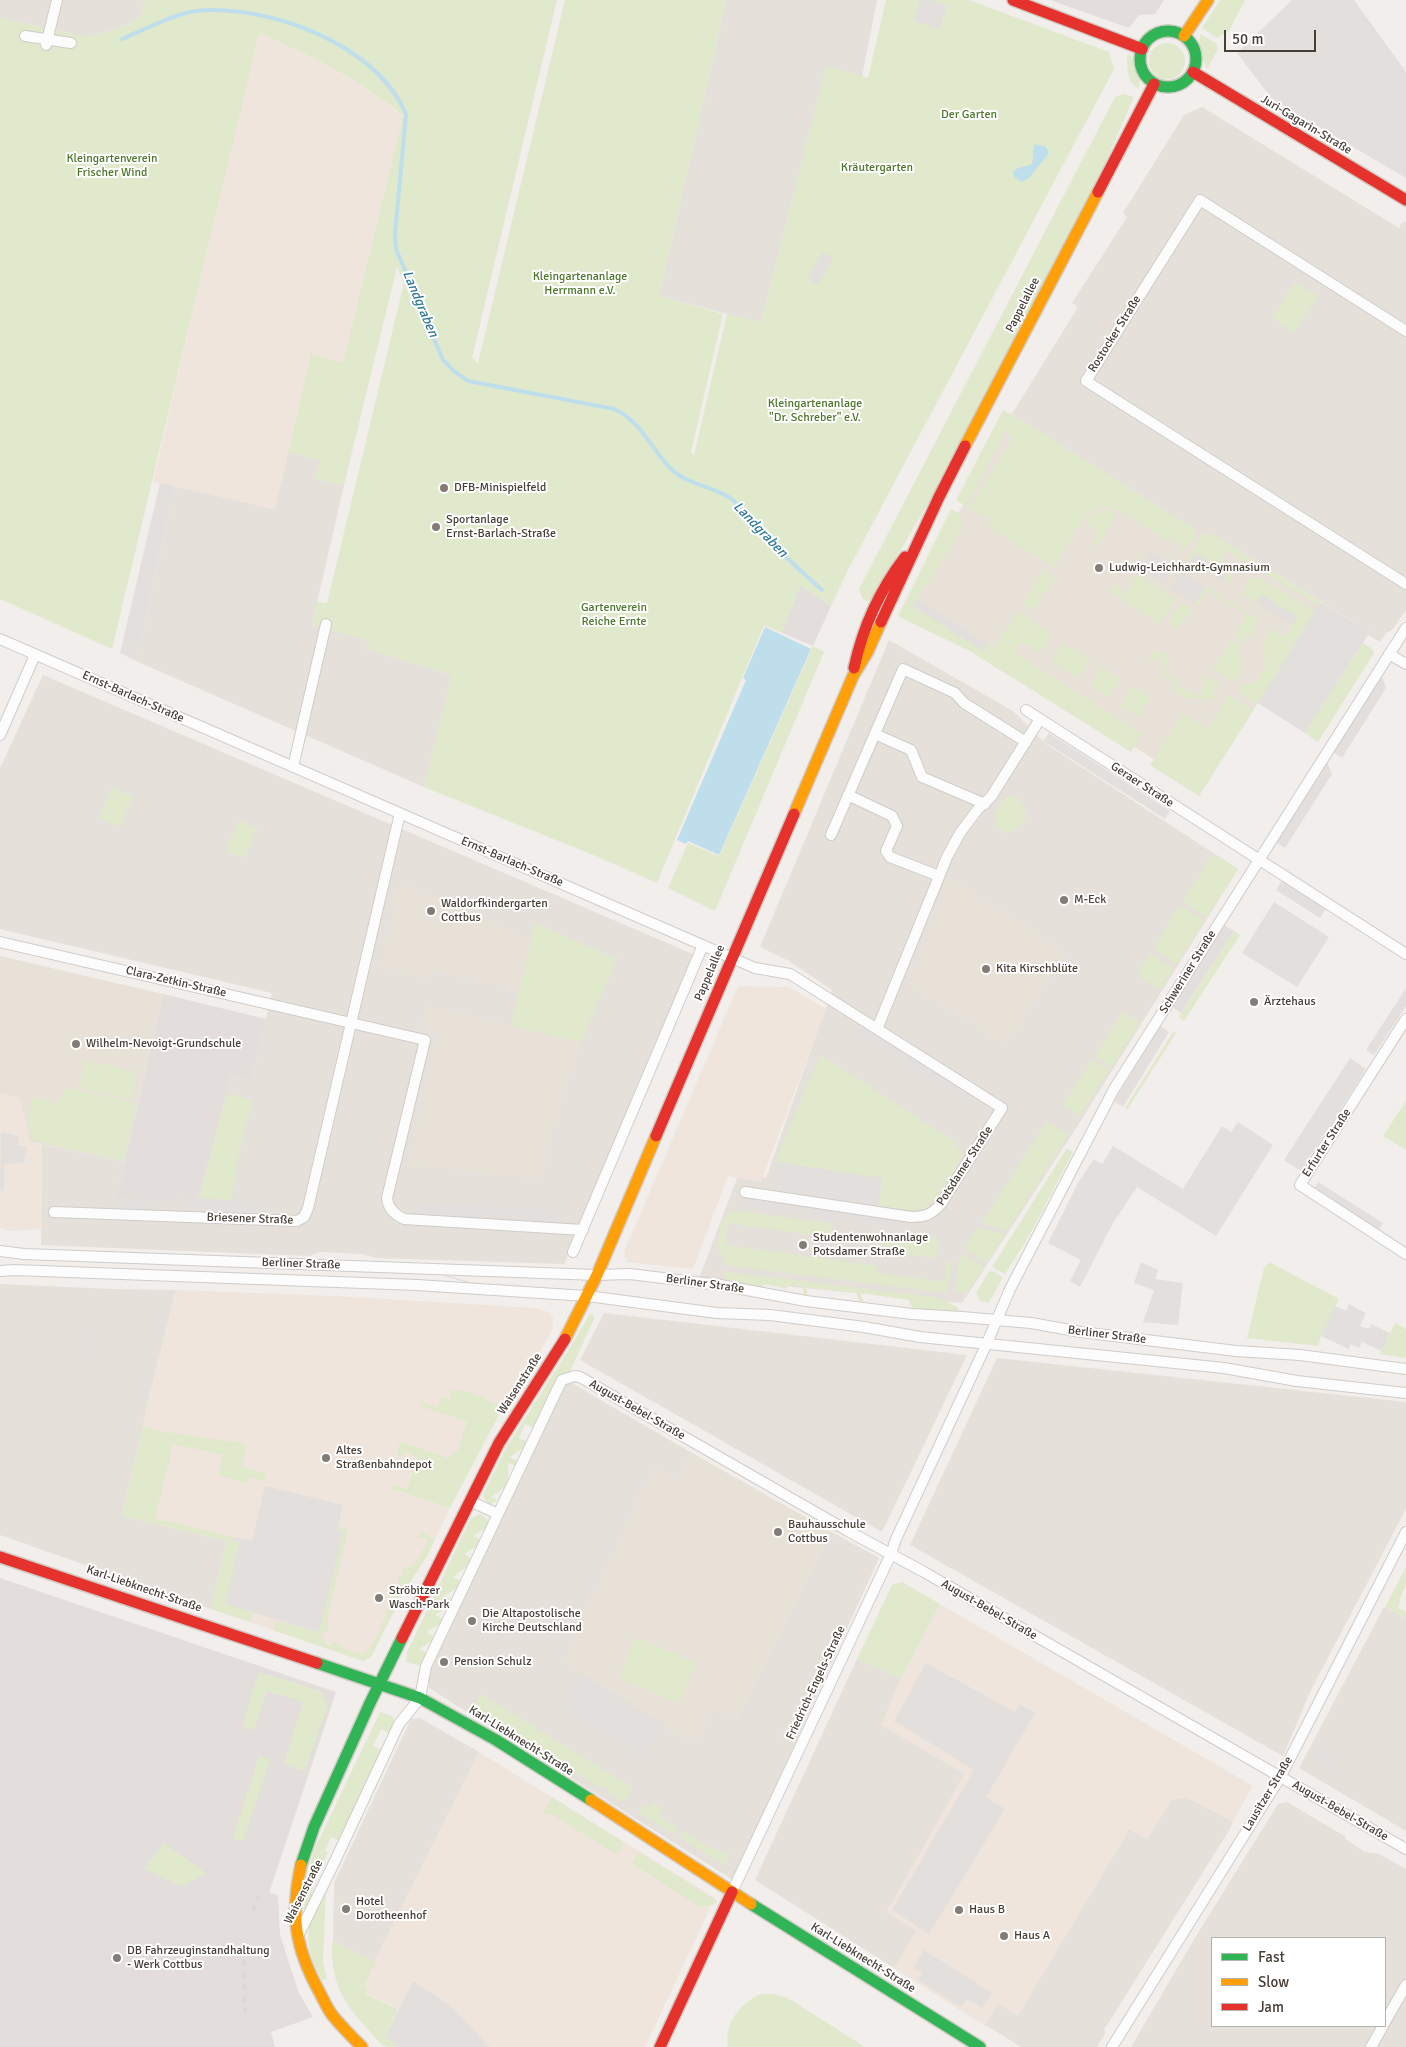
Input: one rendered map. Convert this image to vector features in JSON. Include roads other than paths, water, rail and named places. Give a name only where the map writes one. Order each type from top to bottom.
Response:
[{"type":"main road","points":[[1013,0],[1142,49]]},
{"type":"main road","points":[[1184,36],[1208,0]]},
{"type":"main road","points":[[1170,31],[1184,36],[1192,44],[1195,54],[1196,63],[1193,72],[1177,86],[1162,87],[1154,84],[1145,75],[1141,66],[1142,49],[1153,36],[1162,32],[1170,31]]},
{"type":"main road","name":"Juri-Gagarin-Straße","points":[[1193,72],[1406,200]]},
{"type":"main road","name":"Pappelallee","points":[[595,1279],[853,676],[866,653],[918,540],[1154,84]]},
{"type":"main road","name":"Waisenstraße","points":[[297,1936],[295,1892],[302,1858],[325,1801],[379,1684],[498,1443],[564,1341],[595,1279]]},
{"type":"main road","name":"Karl-Liebknecht-Straße","points":[[0,1557],[115,1594],[420,1698],[531,1763],[732,1892],[980,2047]]},
{"type":"main road","name":"Friedrich-Engels-Straße","points":[[660,2047],[732,1892]]},
{"type":"main road","points":[[297,1936],[308,1972],[332,2015],[362,2047]]},
{"type":"street","points":[[47,42],[57,0]]},
{"type":"street","points":[[25,36],[47,42],[70,43]]},
{"type":"street","name":"Rostocker Straße","points":[[1406,331],[1200,200],[1086,380],[1406,584]]},
{"type":"street","points":[[293,767],[326,624]]},
{"type":"street","name":"Schweriner Straße","points":[[994,1325],[1010,1289],[1114,1089],[1406,628]]},
{"type":"street","name":"Ernst-Barlach-Straße","points":[[0,639],[732,958]]},
{"type":"street","points":[[0,735],[35,654]]},
{"type":"street","points":[[1389,654],[1406,664]]},
{"type":"street","points":[[831,835],[903,669],[955,694],[964,703],[1026,742]]},
{"type":"street","name":"Geraer Straße","points":[[1026,710],[1258,860]]},
{"type":"street","points":[[877,1029],[940,876],[960,833],[991,798],[1040,719]]},
{"type":"street","points":[[875,734],[911,750],[922,777],[985,804]]},
{"type":"street","points":[[848,795],[892,816],[897,826],[886,851],[890,856],[940,876]]},
{"type":"street","name":"Briesener Straße","points":[[54,1212],[288,1221],[301,1219],[308,1208],[400,813]]},
{"type":"street","points":[[1258,860],[1406,954]]},
{"type":"street","name":"Clara-Zetkin-Straße","points":[[0,942],[352,1022]]},
{"type":"street","name":"Pappelallee","points":[[573,1252],[703,945]]},
{"type":"street","name":"Potsdamer Straße","points":[[732,958],[755,968],[790,974],[1002,1108],[941,1204],[926,1217],[911,1217],[745,1192]]},
{"type":"street","name":"Erfurter Straße","points":[[1406,1019],[1300,1185],[1406,1254]]},
{"type":"street","points":[[352,1022],[425,1040],[387,1198],[390,1208],[394,1213],[404,1218],[583,1230]]},
{"type":"street","name":"Berliner Straße","points":[[0,1251],[24,1254],[595,1279],[630,1274],[720,1285],[806,1301],[994,1325],[1236,1351],[1300,1355],[1406,1368]]},
{"type":"street","name":"Berliner Straße","points":[[0,1271],[417,1285],[587,1296],[717,1313],[770,1315],[986,1346],[1224,1368],[1296,1380],[1406,1393]]},
{"type":"street","name":"Friedrich-Engels-Straße","points":[[732,1892],[891,1554],[896,1539],[994,1325]]},
{"type":"street","name":"August-Bebel-Straße","points":[[570,1377],[580,1377],[848,1532],[891,1554],[1406,1849]]},
{"type":"street","name":"Waisenstraße","points":[[297,1936],[335,1861],[399,1724],[420,1698],[426,1666],[557,1390],[562,1380],[570,1377]]},
{"type":"street","points":[[470,1501],[498,1514]]},
{"type":"street","name":"Lausitzer Straße","points":[[1112,2047],[1280,1776],[1406,1532]]},
{"type":"street","points":[[1386,2020],[1406,1986]]},
{"type":"street","points":[[1371,2047],[1382,2027]]},
{"type":"water","points":[[1035,144],[1046,147],[1049,153],[1029,178],[1022,182],[1015,178],[1013,173],[1019,168],[1031,165]]},
{"type":"water","points":[[765,627],[811,649],[719,855],[688,841],[686,844],[677,840],[746,680],[743,678]]},
{"type":"waterway","name":"Landgraben","points":[[122,39],[187,13],[204,10],[222,10],[256,14],[282,20],[307,29],[356,55],[376,72],[393,92],[406,114],[395,234],[396,249],[443,360],[468,381],[614,409],[623,414],[638,427],[669,467],[684,478],[717,491],[733,500],[776,548],[822,590]]},
{"type":"tram line","points":[[443,1275],[468,1282]]},
{"type":"railway","points":[[253,1911],[258,1896]]},
{"type":"railway","points":[[244,1960],[245,2013]]},
{"type":"place","name":"DFB-Minispielfeld","points":[[444,488]]},
{"type":"place","name":"Sportanlage Ernst-Barlach-Straße","points":[[436,527]]},
{"type":"place","name":"Ludwig-Leichhardt-Gymnasium","points":[[1099,568]]},
{"type":"place","name":"M-Eck","points":[[1064,900]]},
{"type":"place","name":"Waldorfkindergarten Cottbus","points":[[431,911]]},
{"type":"place","name":"Kita Kirschblüte","points":[[986,969]]},
{"type":"place","name":"Ärztehaus","points":[[1254,1002]]},
{"type":"place","name":"Wilhelm-Nevoigt-Grundschule","points":[[76,1044]]},
{"type":"place","name":"Studentenwohnanlage Potsdamer Straße","points":[[803,1245]]},
{"type":"place","name":"Altes Straßenbahndepot","points":[[326,1458]]},
{"type":"place","name":"Bauhausschule Cottbus","points":[[778,1532]]},
{"type":"place","name":"Ströbitzer Wasch-Park","points":[[379,1598]]},
{"type":"place","name":"Die Altapostolische Kirche Deutschland","points":[[472,1621]]},
{"type":"place","name":"Pension Schulz","points":[[444,1662]]},
{"type":"place","name":"Hotel Dorotheenhof","points":[[346,1909]]},
{"type":"place","name":"Haus B","points":[[959,1910]]},
{"type":"place","name":"Haus A","points":[[1004,1936]]},
{"type":"place","name":"DB Fahrzeuginstandhaltung - Werk Cottbus","points":[[117,1958]]},
{"type":"park label","name":"Der Garten","points":[[969,115]]},
{"type":"park label","name":"Kleingartenverein Frischer Wind","points":[[112,166]]},
{"type":"park label","name":"Kräutergarten","points":[[877,168]]},
{"type":"park label","name":"Kleingartenanlage Herrmann e.V.","points":[[580,284]]},
{"type":"park label","name":"Kleingartenanlage \"Dr. Schreber\" e.V.","points":[[815,411]]},
{"type":"park label","name":"Gartenverein Reiche Ernte","points":[[614,615]]}]
